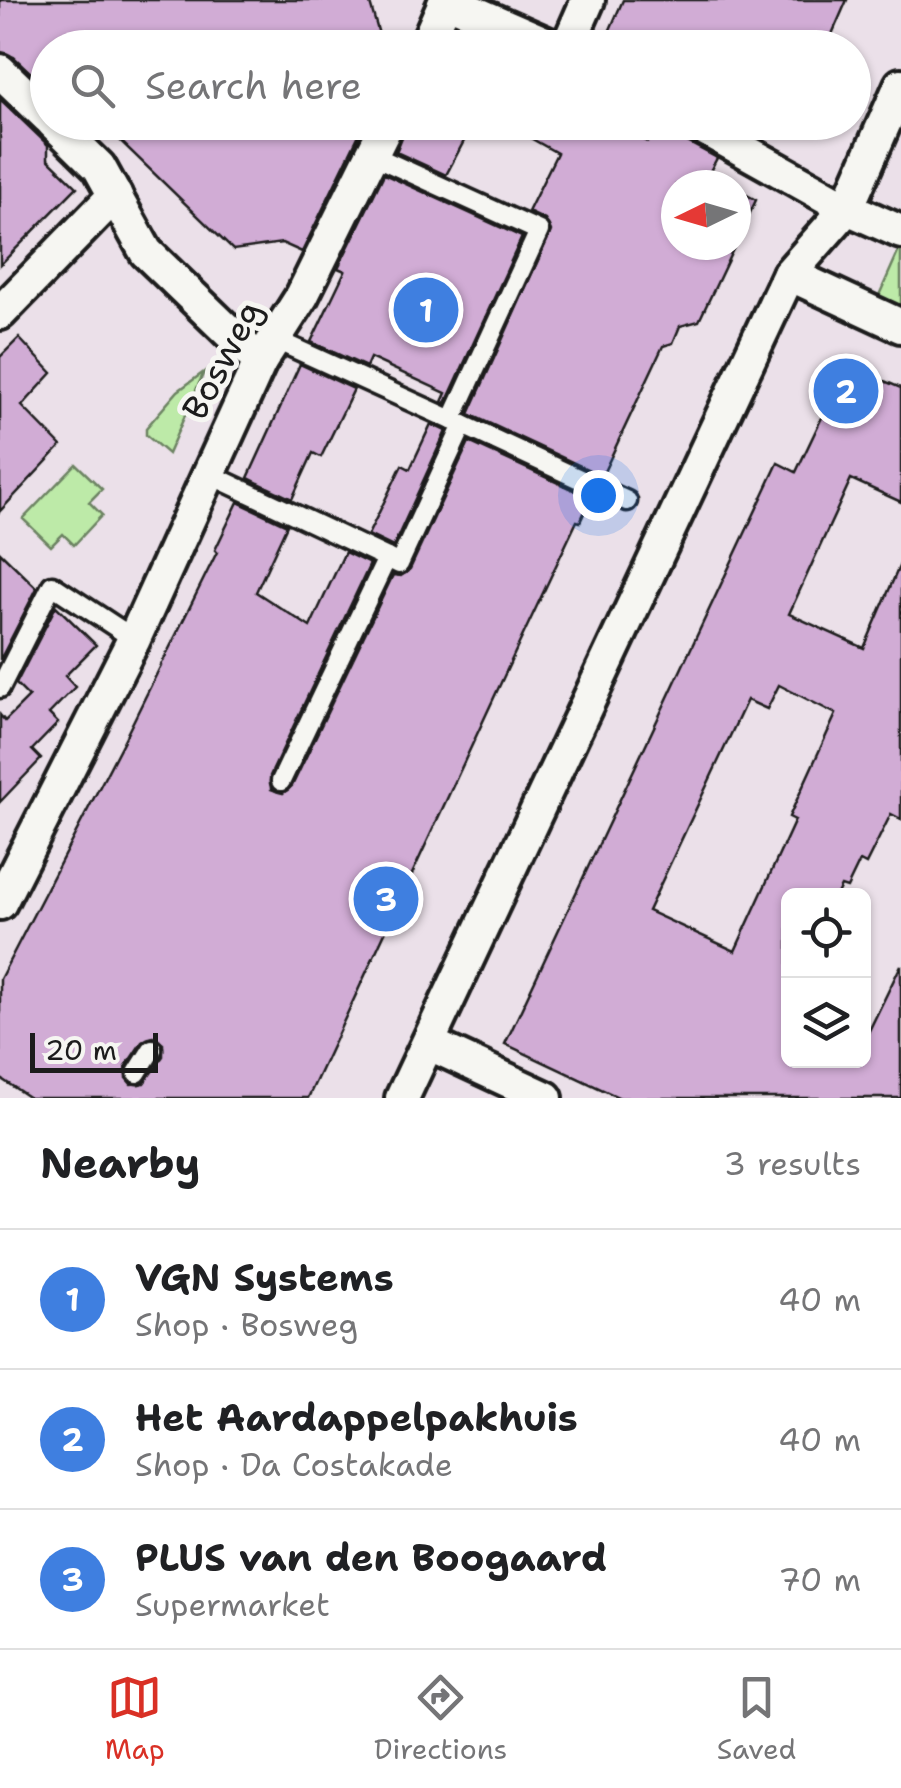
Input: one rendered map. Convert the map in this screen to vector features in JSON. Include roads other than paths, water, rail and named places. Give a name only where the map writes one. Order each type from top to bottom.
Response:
[{"type":"street","points":[[433,30],[447,0],[515,30]]},
{"type":"street","points":[[575,30],[588,0]]},
{"type":"street","points":[[0,71],[30,100]]},
{"type":"street","points":[[402,1098],[789,274],[847,208],[901,85]]},
{"type":"street","points":[[72,140],[99,167],[146,252],[267,351]]},
{"type":"street","name":"Bosweg","points":[[0,903],[134,639],[267,351],[302,296],[380,140]]},
{"type":"street","points":[[725,140],[847,208],[901,232]]},
{"type":"street","points":[[0,313],[115,194]]},
{"type":"street","points":[[789,274],[901,326]]},
{"type":"street","points":[[430,1044],[546,1098]]},
{"type":"lane","points":[[209,474],[399,564],[539,231],[372,156]]},
{"type":"lane","points":[[267,351],[458,422],[627,501]]},
{"type":"lane","points":[[280,781],[387,558]]},
{"type":"lane","points":[[0,688],[52,585],[134,639]]},
{"type":"lane","points":[[138,1073],[152,1050]]},
{"type":"place","name":"VGN Systems","points":[[426,310]]},
{"type":"place","name":"Het Aardappelpakhuis","points":[[846,391]]},
{"type":"place","name":"PLUS van den Boogaard","points":[[386,899]]}]
